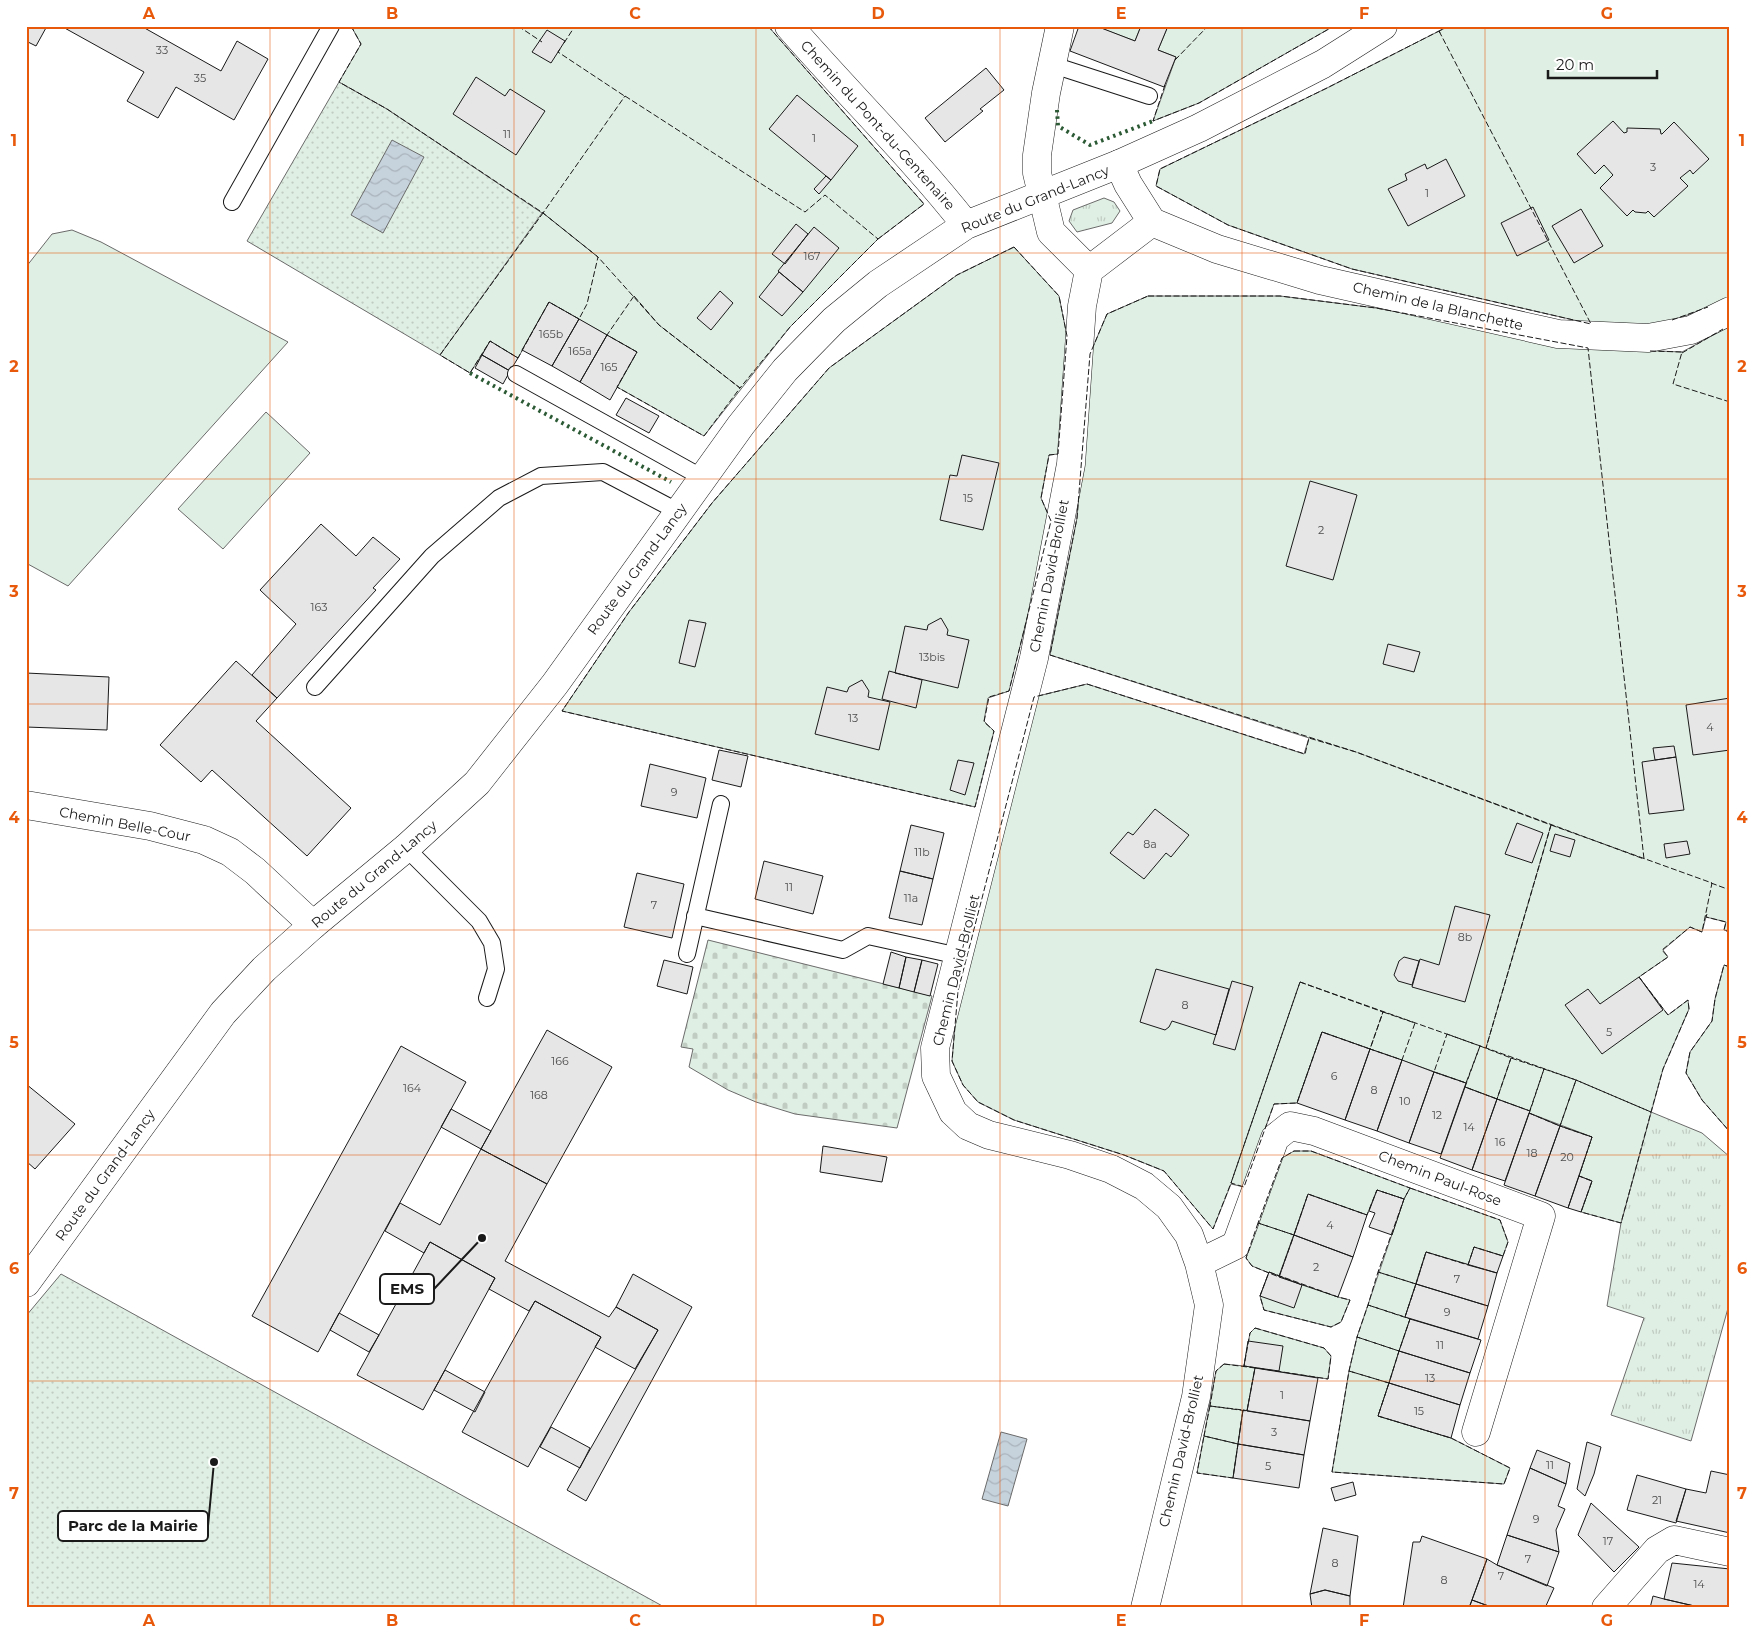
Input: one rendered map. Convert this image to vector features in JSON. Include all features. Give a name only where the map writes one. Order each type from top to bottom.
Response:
[{"type":"street","name":"Chemin du Pont-du-Centenaire","points":[[789,26],[841,85],[929,178],[966,225]]},
{"type":"street","points":[[1060,26],[1046,94],[1037,155],[1037,173],[1052,232],[1089,270],[1152,222],[1128,184],[1119,164]]},
{"type":"street","name":"Route du Grand-Lancy","points":[[26,1283],[223,1014],[264,969],[313,925],[406,848],[477,783],[555,684],[741,425],[785,370],[834,320],[878,284],[966,225],[1119,164],[1199,128],[1323,64],[1383,26]]},
{"type":"street","name":"Chemin de la Blanchette","points":[[1152,222],[1217,249],[1320,280],[1558,334],[1648,338],[1691,330],[1730,311]]},
{"type":"street","name":"Chemin David-Brolliet","points":[[1089,270],[1082,306],[1071,464],[1034,658],[935,1048],[936,1076],[953,1112],[968,1126],[989,1135],[1070,1154],[1144,1186],[1169,1207],[1189,1235],[1199,1263],[1209,1305],[1196,1397],[1144,1608]]},
{"type":"street","name":"Chemin Belle-Cour","points":[[26,805],[150,826],[204,840],[230,852],[256,871],[313,925]]},
{"type":"street","name":"Chemin Paul-Rose","points":[[1199,1263],[1236,1244],[1275,1138],[1290,1126],[1314,1131],[1540,1216],[1476,1432]]},
{"type":"street","points":[[1606,1608],[1657,1550],[1674,1540],[1730,1552]]},
{"type":"lane","points":[[232,202],[330,26]]},
{"type":"lane","points":[[1053,65],[1149,96]]},
{"type":"lane","points":[[516,374],[702,478]]},
{"type":"lane","points":[[315,687],[432,556],[499,498],[541,476],[603,472],[679,512]]},
{"type":"lane","points":[[687,954],[721,804]]},
{"type":"lane","points":[[406,848],[479,921],[492,943],[496,969],[487,998]]},
{"type":"lane","points":[[695,916],[843,950],[868,936],[959,956]]},
{"type":"green space","points":[[351,26],[768,26],[924,204],[878,239],[790,327],[704,436],[617,387],[607,335],[549,303],[518,358],[490,342],[470,373],[440,355],[542,213],[387,109],[339,82],[361,44]]},
{"type":"green space","points":[[1095,26],[1141,26],[1135,41]]},
{"type":"green space","points":[[1168,26],[1334,26],[1199,103],[1153,121],[1176,57],[1158,50]]},
{"type":"green space","points":[[1449,26],[1730,26],[1730,299],[1655,327],[1591,324],[1352,269],[1228,225],[1156,186],[1160,169]]},
{"type":"green space","points":[[339,82],[387,109],[543,213],[440,355],[247,241]]},
{"type":"green space","points":[[1104,198],[1114,202],[1120,211],[1112,223],[1077,232],[1069,221],[1073,210]]},
{"type":"green space","points":[[72,230],[101,242],[288,342],[68,586],[26,563],[26,267],[52,234]]},
{"type":"green space","points":[[1014,247],[1059,296],[1067,336],[1058,454],[1049,455],[1041,498],[1051,521],[1009,691],[988,698],[984,721],[994,731],[975,807],[562,711],[629,612],[712,503],[829,368],[957,275]]},
{"type":"green space","points":[[1148,296],[1280,296],[1376,308],[1588,348],[1682,352],[1730,326],[1730,932],[1724,930],[1726,922],[1706,917],[1702,932],[1690,927],[1663,950],[1668,957],[1639,977],[1668,1015],[1688,1000],[1689,1009],[1663,1069],[1621,1223],[1581,1212],[1592,1181],[1579,1176],[1592,1137],[1465,1087],[1466,1083],[1322,1032],[1297,1103],[1274,1104],[1244,1187],[1231,1184],[1213,1229],[1164,1171],[1124,1155],[1014,1120],[978,1102],[963,1085],[952,1061],[958,991],[1034,697],[1087,684],[1304,754],[1309,738],[1050,655],[1077,518],[1090,354],[1107,314]]},
{"type":"green space","points":[[266,412],[310,453],[223,549],[178,509]]},
{"type":"green space","points":[[708,940],[932,996],[897,1128],[795,1114],[756,1102],[728,1090],[689,1067],[693,1049],[681,1047]]},
{"type":"green space","points":[[1724,965],[1730,967],[1730,1132],[1702,1100],[1686,1073],[1690,1052],[1712,1021],[1715,999]]},
{"type":"green space","points":[[1651,1112],[1702,1133],[1730,1157],[1730,1301],[1691,1441],[1611,1415],[1644,1318],[1607,1306],[1621,1223]]},
{"type":"green space","points":[[1294,1151],[1311,1151],[1500,1220],[1508,1242],[1503,1256],[1468,1265],[1426,1252],[1405,1317],[1410,1319],[1378,1416],[1451,1438],[1510,1468],[1504,1484],[1332,1472],[1349,1371],[1357,1337],[1404,1199],[1377,1190],[1367,1215],[1308,1195],[1279,1276],[1350,1300],[1341,1322],[1331,1327],[1264,1310],[1260,1296],[1269,1273],[1252,1266],[1246,1258],[1282,1158]]},
{"type":"green space","points":[[61,1274],[666,1608],[26,1608],[26,1316]]},
{"type":"green space","points":[[1255,1328],[1324,1348],[1331,1356],[1328,1379],[1255,1368],[1247,1411],[1243,1410],[1233,1478],[1197,1473],[1216,1371],[1224,1364],[1244,1366],[1250,1333]]},
{"type":"water","points":[[392,140],[424,157],[383,233],[351,215]]},
{"type":"water","points":[[1001,1432],[1027,1439],[1008,1506],[982,1499]]},
{"type":"building","points":[[26,26],[47,26],[36,46],[26,41]]},
{"type":"building","points":[[61,26],[141,26],[221,71],[237,41],[268,59],[234,120],[176,87],[158,118],[127,101],[144,72]]},
{"type":"building","points":[[1079,26],[1096,26],[1135,41],[1141,26],[1168,26],[1158,50],[1176,57],[1164,87],[1070,51]]},
{"type":"building","points":[[547,30],[565,41],[551,63],[532,52]]},
{"type":"building","points":[[986,68],[1004,90],[980,109],[983,111],[945,142],[925,118]]},
{"type":"building","points":[[476,77],[505,96],[510,89],[545,111],[516,155],[453,114]]},
{"type":"building","points":[[797,95],[858,146],[831,180],[769,129]]},
{"type":"building","points":[[1613,121],[1624,133],[1627,132],[1627,128],[1660,129],[1661,134],[1674,122],[1709,159],[1693,174],[1690,170],[1680,178],[1688,186],[1654,217],[1648,211],[1646,213],[1633,210],[1627,216],[1600,188],[1613,175],[1604,165],[1595,174],[1577,154]]},
{"type":"building","points":[[1446,159],[1465,196],[1408,226],[1388,189],[1407,180],[1405,174],[1425,164],[1427,169]]},
{"type":"building","points":[[826,176],[831,180],[819,194],[814,189]]},
{"type":"building","points":[[1533,207],[1549,240],[1517,256],[1501,223]]},
{"type":"building","points":[[1581,209],[1603,246],[1574,263],[1552,226]]},
{"type":"building","points":[[796,224],[808,234],[785,264],[772,254]]},
{"type":"building","points":[[814,227],[839,248],[803,292],[778,271]]},
{"type":"building","points":[[779,272],[803,292],[782,316],[759,297]]},
{"type":"building","points":[[720,291],[733,303],[711,330],[697,318]]},
{"type":"building","points":[[549,302],[579,319],[552,366],[522,350]]},
{"type":"building","points":[[579,319],[607,335],[580,382],[552,366]]},
{"type":"building","points":[[607,335],[637,352],[610,400],[580,382]]},
{"type":"building","points":[[490,341],[518,358],[510,371],[482,355]]},
{"type":"building","points":[[482,355],[510,371],[503,384],[475,368]]},
{"type":"building","points":[[626,398],[659,416],[649,433],[616,415]]},
{"type":"building","points":[[962,455],[999,463],[983,530],[940,520],[950,475],[957,476]]},
{"type":"building","points":[[1310,481],[1357,495],[1333,580],[1286,566]]},
{"type":"building","points":[[321,524],[356,556],[373,537],[400,559],[373,588],[376,590],[277,698],[252,675],[296,624],[260,590]]},
{"type":"building","points":[[941,618],[948,630],[947,635],[969,640],[958,688],[895,673],[905,626],[927,630],[928,625]]},
{"type":"building","points":[[689,620],[706,623],[695,667],[679,663]]},
{"type":"building","points":[[1388,644],[1420,652],[1414,672],[1383,664]]},
{"type":"building","points":[[236,661],[277,698],[256,721],[351,808],[307,856],[212,770],[201,782],[160,745]]},
{"type":"building","points":[[889,671],[922,680],[916,708],[882,699]]},
{"type":"building","points":[[26,673],[109,677],[107,730],[26,727]]},
{"type":"building","points":[[862,680],[869,691],[868,697],[890,702],[879,750],[815,734],[827,687],[847,692],[849,687]]},
{"type":"building","points":[[1730,698],[1730,750],[1693,755],[1686,705]]},
{"type":"building","points":[[1674,746],[1676,757],[1655,760],[1653,748]]},
{"type":"building","points":[[719,750],[748,756],[741,787],[712,780]]},
{"type":"building","points":[[1676,757],[1684,810],[1649,814],[1642,762]]},
{"type":"building","points":[[958,760],[974,763],[965,795],[950,790]]},
{"type":"building","points":[[650,764],[706,778],[697,818],[641,806]]},
{"type":"building","points":[[1155,809],[1189,835],[1171,857],[1166,853],[1144,879],[1110,853],[1128,832],[1133,835]]},
{"type":"building","points":[[1517,823],[1543,833],[1532,863],[1505,854]]},
{"type":"building","points":[[911,825],[944,833],[933,879],[900,871]]},
{"type":"building","points":[[1555,834],[1575,840],[1570,857],[1550,851]]},
{"type":"building","points":[[1687,841],[1690,854],[1666,858],[1664,844]]},
{"type":"building","points":[[764,861],[823,876],[813,914],[755,899]]},
{"type":"building","points":[[900,871],[933,879],[922,925],[889,918]]},
{"type":"building","points":[[637,873],[684,884],[672,938],[624,927]]},
{"type":"building","points":[[1455,906],[1490,915],[1465,1002],[1412,987],[1420,959],[1439,965]]},
{"type":"building","points":[[891,952],[906,957],[899,988],[883,984]]},
{"type":"building","points":[[906,957],[922,960],[914,992],[899,988]]},
{"type":"building","points":[[1404,957],[1419,961],[1412,985],[1398,981],[1394,975],[1399,961]]},
{"type":"building","points":[[664,960],[693,967],[687,994],[657,986]]},
{"type":"building","points":[[922,960],[938,964],[930,996],[914,992]]},
{"type":"building","points":[[1156,969],[1229,989],[1216,1035],[1172,1021],[1165,1030],[1140,1022]]},
{"type":"building","points":[[1639,977],[1663,1010],[1602,1054],[1565,1005],[1588,989],[1600,1004]]},
{"type":"building","points":[[1232,981],[1253,987],[1235,1050],[1213,1044]]},
{"type":"building","points":[[547,1030],[612,1067],[547,1184],[481,1149]]},
{"type":"building","points":[[1322,1032],[1370,1049],[1345,1120],[1297,1103]]},
{"type":"building","points":[[401,1046],[466,1082],[318,1352],[252,1316]]},
{"type":"building","points":[[1370,1049],[1402,1060],[1377,1131],[1345,1120]]},
{"type":"building","points":[[1402,1060],[1434,1072],[1409,1143],[1377,1131]]},
{"type":"building","points":[[1434,1072],[1466,1083],[1441,1154],[1409,1143]]},
{"type":"building","points":[[26,1084],[75,1124],[35,1169],[26,1161]]},
{"type":"building","points":[[1465,1087],[1497,1099],[1472,1170],[1440,1158]]},
{"type":"building","points":[[1497,1099],[1530,1111],[1505,1181],[1472,1170]]},
{"type":"building","points":[[451,1109],[491,1131],[481,1149],[441,1127]]},
{"type":"building","points":[[1529,1113],[1560,1126],[1535,1196],[1504,1185]]},
{"type":"building","points":[[1560,1126],[1592,1137],[1568,1208],[1535,1196]]},
{"type":"building","points":[[823,1146],[887,1157],[882,1182],[820,1172]]},
{"type":"building","points":[[481,1149],[547,1184],[505,1261],[609,1317],[616,1307],[658,1330],[635,1369],[595,1347],[601,1337],[535,1301],[529,1311],[489,1289],[495,1278],[430,1242],[424,1253],[385,1231],[400,1203],[440,1225]]},
{"type":"building","points":[[1579,1176],[1592,1181],[1581,1212],[1568,1208]]},
{"type":"building","points":[[1377,1190],[1404,1199],[1392,1235],[1369,1227],[1375,1213],[1369,1211]]},
{"type":"building","points":[[1308,1194],[1367,1215],[1353,1257],[1294,1235]]},
{"type":"building","points":[[1294,1235],[1353,1257],[1338,1297],[1279,1277]]},
{"type":"building","points":[[430,1242],[495,1278],[423,1410],[357,1375]]},
{"type":"building","points":[[1474,1247],[1503,1256],[1497,1273],[1468,1265]]},
{"type":"building","points":[[1426,1252],[1497,1273],[1488,1306],[1416,1284]]},
{"type":"building","points":[[1269,1272],[1302,1285],[1294,1308],[1260,1296]]},
{"type":"building","points":[[633,1274],[692,1307],[586,1501],[567,1490],[658,1330],[616,1307]]},
{"type":"building","points":[[1416,1284],[1488,1306],[1478,1339],[1405,1317]]},
{"type":"building","points":[[535,1301],[601,1337],[528,1467],[462,1432]]},
{"type":"building","points":[[339,1313],[379,1335],[369,1352],[330,1330]]},
{"type":"building","points":[[1410,1319],[1481,1340],[1470,1373],[1399,1351]]},
{"type":"building","points":[[1248,1341],[1283,1346],[1279,1371],[1244,1366]]},
{"type":"building","points":[[1399,1351],[1470,1373],[1460,1405],[1389,1383]]},
{"type":"building","points":[[1255,1368],[1318,1378],[1310,1421],[1247,1411]]},
{"type":"building","points":[[445,1370],[485,1392],[475,1412],[434,1390]]},
{"type":"building","points":[[1389,1383],[1460,1405],[1451,1438],[1378,1416]]},
{"type":"building","points":[[1243,1410],[1310,1421],[1304,1455],[1238,1444]]},
{"type":"building","points":[[551,1427],[590,1448],[580,1468],[540,1447]]},
{"type":"building","points":[[1587,1442],[1601,1447],[1594,1474],[1585,1496],[1577,1489]]},
{"type":"building","points":[[1238,1444],[1304,1455],[1299,1488],[1233,1478]]},
{"type":"building","points":[[1537,1450],[1570,1463],[1566,1484],[1530,1468]]},
{"type":"building","points":[[1530,1468],[1566,1484],[1558,1506],[1565,1509],[1556,1530],[1559,1552],[1507,1535]]},
{"type":"building","points":[[1711,1471],[1730,1475],[1730,1533],[1676,1521],[1686,1489],[1706,1493]]},
{"type":"building","points":[[1637,1475],[1686,1489],[1676,1523],[1627,1510]]},
{"type":"building","points":[[1353,1482],[1356,1495],[1335,1501],[1331,1488]]},
{"type":"building","points":[[1591,1503],[1639,1547],[1614,1572],[1578,1535]]},
{"type":"building","points":[[1323,1528],[1358,1536],[1350,1596],[1325,1590],[1310,1594]]},
{"type":"building","points":[[1507,1535],[1559,1552],[1547,1586],[1497,1565]]},
{"type":"building","points":[[1422,1536],[1487,1559],[1469,1608],[1403,1608],[1413,1542],[1420,1542]]},
{"type":"building","points":[[1487,1559],[1497,1565],[1554,1588],[1545,1608],[1494,1608],[1472,1600]]},
{"type":"building","points":[[1672,1563],[1730,1569],[1730,1608],[1703,1608],[1664,1599]]},
{"type":"building","points":[[1325,1590],[1350,1596],[1350,1608],[1312,1608],[1310,1594]]},
{"type":"building","points":[[1653,1596],[1664,1599],[1703,1608],[1650,1608]]},
{"type":"building","points":[[1472,1600],[1494,1608],[1469,1608]]},
{"type":"hedge","points":[[1057,110],[1058,126],[1090,145],[1153,121]]},
{"type":"hedge","points":[[470,373],[671,482]]},
{"type":"fence","points":[[351,26],[361,44],[339,82],[387,109],[543,212]]},
{"type":"fence","points":[[518,26],[542,42]]},
{"type":"fence","points":[[564,43],[575,26]]},
{"type":"fence","points":[[768,26],[924,204],[878,239],[876,237]]},
{"type":"fence","points":[[1175,60],[1208,26]]},
{"type":"fence","points":[[1165,85],[1153,121],[1199,103],[1334,26]]},
{"type":"fence","points":[[1440,33],[1439,31],[1449,26]]},
{"type":"fence","points":[[1439,31],[1591,324],[1352,269],[1228,225],[1156,186],[1160,169],[1439,31]]},
{"type":"fence","points":[[560,49],[558,52],[626,97]]},
{"type":"fence","points":[[625,96],[805,212],[825,195],[878,239],[790,327],[740,388],[659,325],[598,257],[543,213],[625,96]]},
{"type":"fence","points":[[543,213],[598,257],[587,304],[579,319],[549,302],[518,358],[490,341],[470,373],[440,355],[543,213]]},
{"type":"fence","points":[[1014,247],[1059,296],[1067,336],[1058,454],[1049,455],[1041,498],[1051,521],[1009,691],[989,697],[984,722],[994,731],[975,807],[562,711],[629,612],[712,503],[829,368],[957,275],[1014,247]]},
{"type":"fence","points":[[634,296],[659,325],[740,388],[704,436],[617,387],[637,352],[607,335],[634,296]]},
{"type":"fence","points":[[1148,296],[1280,296],[1376,308],[1588,348],[1644,859],[1356,752],[1050,655],[1077,518],[1090,354],[1107,314],[1148,296]]},
{"type":"fence","points":[[1672,320],[1708,307]]},
{"type":"fence","points":[[1682,353],[1723,329]]},
{"type":"fence","points":[[1650,351],[1682,352],[1673,384],[1730,402]]},
{"type":"fence","points":[[1087,684],[1305,754],[1309,738],[1356,752],[1551,825],[1486,1048],[1300,982],[1231,1183],[1213,1229],[1164,1171],[1124,1155],[1014,1120],[978,1102],[963,1085],[952,1061],[958,991],[1034,697],[1087,684]]},
{"type":"fence","points":[[1551,825],[1712,883],[1702,932],[1690,927],[1662,950],[1668,957],[1639,977],[1668,1015],[1688,1000],[1689,1009],[1663,1069],[1651,1112],[1576,1080],[1486,1048],[1551,825]]},
{"type":"fence","points":[[1711,883],[1730,890]]},
{"type":"fence","points":[[1707,914],[1706,917],[1726,922],[1724,930],[1730,932]]},
{"type":"fence","points":[[1730,967],[1724,965],[1715,999],[1712,1021],[1690,1052],[1686,1073],[1702,1100],[1730,1132]]},
{"type":"fence","points":[[1300,982],[1383,1012],[1370,1049],[1322,1032],[1297,1103],[1274,1104],[1244,1187],[1231,1183],[1300,982]]},
{"type":"fence","points":[[1383,1012],[1415,1023],[1402,1060],[1370,1049],[1383,1012]]},
{"type":"fence","points":[[1447,1034],[1480,1046],[1466,1083],[1434,1072],[1447,1034]]},
{"type":"fence","points":[[1480,1046],[1511,1058],[1497,1099],[1465,1087],[1480,1046]]},
{"type":"fence","points":[[1511,1058],[1544,1069],[1530,1111],[1497,1099],[1511,1058]]},
{"type":"fence","points":[[1544,1069],[1576,1080],[1560,1126],[1529,1113],[1544,1069]]},
{"type":"fence","points":[[1576,1080],[1651,1112],[1621,1223],[1581,1212],[1592,1181],[1579,1176],[1592,1137],[1560,1126],[1576,1080]]},
{"type":"fence","points":[[1294,1151],[1311,1151],[1410,1188],[1404,1199],[1377,1190],[1367,1215],[1308,1194],[1294,1235],[1258,1223],[1282,1158],[1294,1151]]},
{"type":"fence","points":[[1410,1188],[1500,1220],[1508,1242],[1503,1256],[1474,1247],[1468,1265],[1426,1252],[1416,1284],[1378,1272],[1404,1199],[1410,1188]]},
{"type":"fence","points":[[1258,1223],[1294,1235],[1279,1277],[1252,1266],[1246,1258],[1258,1223]]},
{"type":"fence","points":[[1269,1272],[1350,1300],[1341,1322],[1331,1327],[1264,1310],[1260,1296],[1269,1272]]},
{"type":"fence","points":[[1378,1272],[1416,1284],[1405,1317],[1368,1305],[1378,1272]]},
{"type":"fence","points":[[1368,1305],[1410,1319],[1399,1351],[1357,1337],[1368,1305]]},
{"type":"fence","points":[[1255,1328],[1324,1348],[1331,1356],[1328,1379],[1244,1366],[1250,1333],[1255,1328]]},
{"type":"fence","points":[[1357,1337],[1399,1351],[1389,1383],[1349,1371],[1357,1337]]},
{"type":"fence","points":[[1224,1364],[1255,1368],[1247,1411],[1210,1406],[1216,1371],[1224,1364]]},
{"type":"fence","points":[[1349,1371],[1389,1383],[1378,1416],[1451,1438],[1510,1468],[1504,1484],[1332,1472],[1349,1371]]},
{"type":"fence","points":[[1210,1406],[1243,1410],[1238,1444],[1204,1436],[1210,1406]]},
{"type":"fence","points":[[1204,1436],[1238,1444],[1233,1478],[1197,1473],[1204,1436]]},
{"type":"place","name":"EMS","points":[[482,1238]]},
{"type":"place","name":"Parc de la Mairie","points":[[214,1462]]}]
